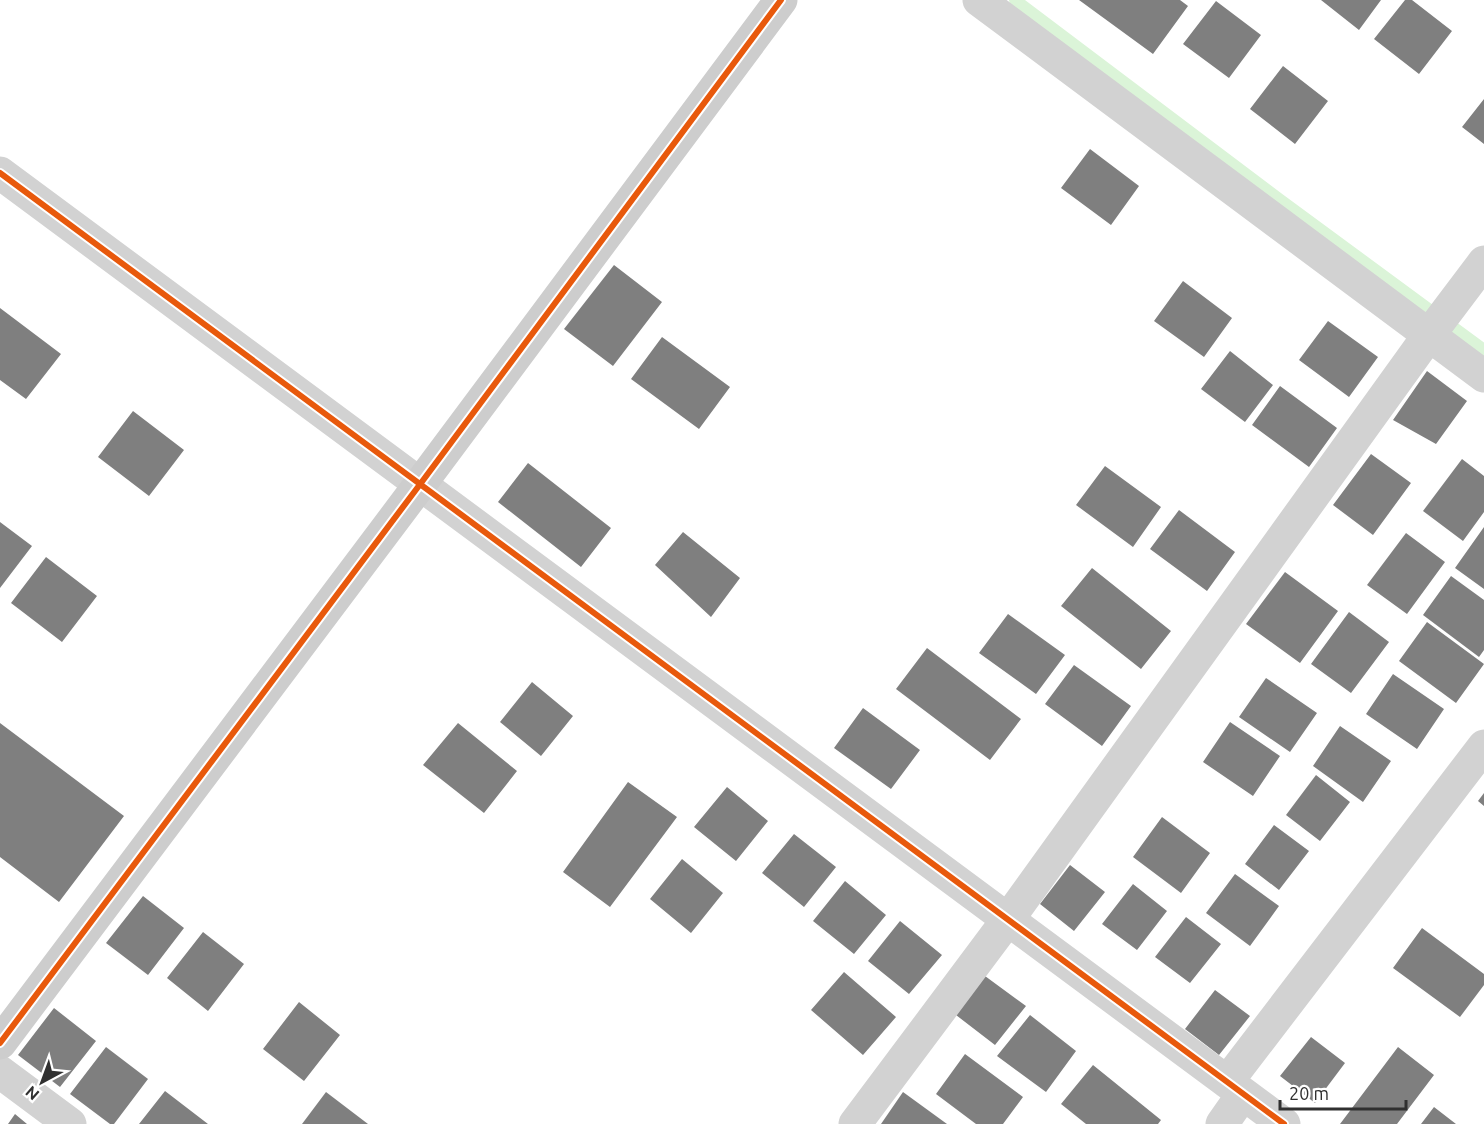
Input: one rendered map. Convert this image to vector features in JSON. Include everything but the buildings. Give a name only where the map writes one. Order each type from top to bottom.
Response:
[{"type":"street","points":[[0,1043],[781,0]]},
{"type":"street","points":[[979,0],[1484,376]]},
{"type":"street","points":[[0,173],[1009,918],[1284,1124]]},
{"type":"street","points":[[855,1124],[1009,918],[1484,262]]},
{"type":"street","points":[[1221,1124],[1235,1088],[1484,746]]},
{"type":"street","points":[[0,1072],[70,1124]]},
{"type":"waterway","points":[[1015,0],[1484,350]]},
{"type":"cycle path","points":[[0,1043],[781,0]]},
{"type":"cycle path","points":[[0,173],[643,647],[1284,1124]]}]
